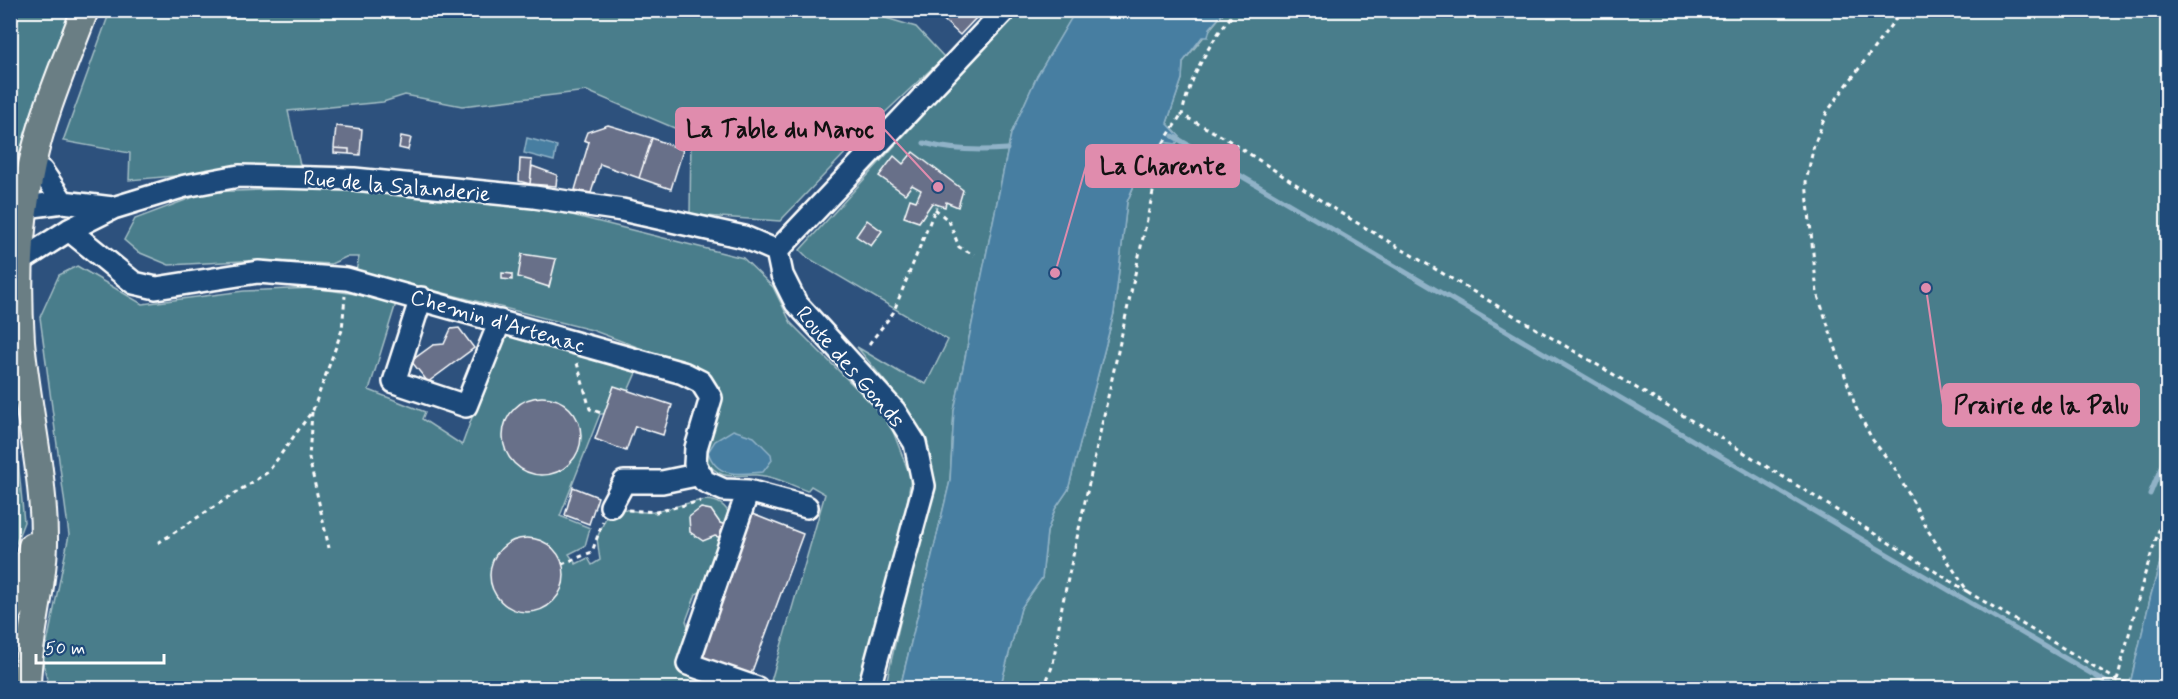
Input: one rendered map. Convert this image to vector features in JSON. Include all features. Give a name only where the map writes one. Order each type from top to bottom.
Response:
[{"type":"main road","points":[[27,688],[44,544],[38,474],[21,341],[19,262],[32,165],[43,125],[85,10]]},
{"type":"main road","points":[[10,609],[30,555],[38,474]]},
{"type":"main road","points":[[10,676],[21,688]]},
{"type":"street","points":[[777,251],[998,12]]},
{"type":"street","points":[[32,165],[42,171],[72,219]]},
{"type":"street","name":"Rue de la Salanderie","points":[[72,219],[185,186],[239,176],[354,178],[534,197],[622,210],[744,237],[777,251]]},
{"type":"street","points":[[24,216],[72,219]]},
{"type":"street","points":[[24,216],[72,219]]},
{"type":"street","points":[[19,262],[72,219]]},
{"type":"street","name":"Chemin d'Artenac","points":[[72,219],[94,248],[134,283],[156,288],[258,272],[347,279],[683,373],[701,381],[711,399],[696,448],[695,464],[701,474]]},
{"type":"street","name":"Route des Gonds","points":[[777,251],[782,275],[796,303],[894,410],[915,443],[924,486],[869,688]]},
{"type":"street","points":[[421,298],[394,382],[466,406],[500,321]]},
{"type":"street","points":[[611,506],[624,482],[662,482],[701,474],[704,481],[724,490],[748,491],[807,507]]},
{"type":"street","points":[[748,491],[688,664],[757,688]]},
{"type":"path","points":[[1044,688],[1053,664],[1062,606],[1164,141],[1182,115],[1185,98],[1223,25],[1237,10]]},
{"type":"path","points":[[1902,10],[1827,112],[1814,145],[1806,182],[1808,219],[1817,292],[1856,408],[1872,439],[1896,470],[1929,532],[1968,592]]},
{"type":"path","points":[[1182,115],[1225,138],[1337,211],[1716,435],[1968,592],[2117,680],[2143,688]]},
{"type":"path","points":[[869,344],[893,313],[935,208],[949,221],[959,247],[974,255]]},
{"type":"path","points":[[329,548],[309,458],[313,410],[342,330],[347,279]]},
{"type":"path","points":[[570,341],[590,409],[604,414]]},
{"type":"path","points":[[158,543],[268,471],[313,410]]},
{"type":"path","points":[[562,564],[592,552],[611,506],[634,512],[656,512],[690,502],[707,501]]},
{"type":"path","points":[[2117,680],[2144,577],[2168,501]]},
{"type":"green space","points":[[11,11],[70,11],[11,176]]},
{"type":"green space","points":[[110,11],[889,11],[886,18],[916,27],[944,57],[874,123],[780,221],[690,215],[691,135],[587,91],[462,106],[405,95],[383,102],[288,111],[300,165],[129,180],[130,153],[63,141]]},
{"type":"green space","points":[[1017,11],[1076,11],[1037,76],[1011,134],[954,411],[950,481],[900,688],[885,688],[925,513],[920,435],[892,390],[857,347],[901,373],[926,384],[948,340],[808,258],[800,250]]},
{"type":"green space","points":[[1225,11],[2167,11],[2167,538],[2130,684],[2123,688],[1000,688],[1021,608],[1042,578],[1047,532],[1055,509],[1068,490],[1114,313],[1127,202],[1148,154],[1164,142],[1176,144],[1180,137],[1167,123],[1182,79],[1183,62]]},
{"type":"green space","points":[[316,188],[544,208],[743,258],[773,287],[791,323],[889,421],[911,478],[905,518],[859,688],[769,688],[825,494],[811,486],[807,491],[769,477],[723,475],[711,467],[705,460],[706,373],[592,330],[356,271],[359,257],[346,257],[331,264],[261,260],[169,265],[138,252],[124,240],[135,219],[207,192]]},
{"type":"green space","points":[[77,266],[142,304],[244,291],[314,288],[397,300],[369,390],[425,412],[422,419],[462,445],[505,326],[639,366],[628,391],[614,387],[604,414],[600,414],[560,516],[590,528],[585,546],[569,554],[576,564],[588,558],[592,565],[600,560],[597,538],[611,506],[632,511],[653,512],[706,500],[724,507],[730,516],[706,589],[696,594],[686,621],[690,632],[681,655],[742,688],[49,688],[43,663],[69,535],[40,317],[59,275]]},
{"type":"green space","points":[[11,411],[14,419],[24,522],[11,556]]},
{"type":"water","points":[[1076,10],[1225,11],[1210,28],[1208,37],[1202,37],[1183,62],[1182,79],[1167,123],[1180,137],[1176,144],[1164,142],[1147,154],[1127,202],[1114,313],[1068,490],[1055,509],[1047,532],[1042,578],[1021,608],[1000,688],[900,688],[950,481],[954,411],[1011,134],[1037,76]]},
{"type":"water","points":[[527,138],[557,146],[554,161],[524,153]]},
{"type":"water","points":[[733,430],[754,437],[771,454],[772,460],[763,472],[730,473],[717,467],[712,461],[708,452],[715,441]]},
{"type":"water","points":[[2167,538],[2167,688],[2123,688],[2130,684]]},
{"type":"building","points":[[938,10],[968,11],[976,18],[960,35],[936,13]]},
{"type":"building","points":[[608,125],[652,138],[639,178],[600,164],[591,193],[575,190],[589,142],[584,140],[587,132]]},
{"type":"building","points":[[336,126],[362,129],[360,155],[349,154],[349,149],[334,148]]},
{"type":"building","points":[[401,136],[411,138],[408,150],[399,148]]},
{"type":"building","points":[[652,138],[683,150],[671,189],[639,178]]},
{"type":"building","points":[[334,148],[349,149],[349,154],[334,153]]},
{"type":"building","points":[[913,152],[963,190],[958,207],[946,202],[945,207],[932,203],[919,222],[904,217],[910,199],[916,201],[921,190],[912,185],[905,194],[879,176],[894,156],[903,164]]},
{"type":"building","points":[[520,159],[532,160],[530,184],[519,181]]},
{"type":"building","points":[[532,166],[557,175],[556,186],[530,184]]},
{"type":"building","points":[[867,220],[882,231],[871,246],[856,236]]},
{"type":"building","points":[[522,254],[556,259],[549,287],[518,277]]},
{"type":"building","points":[[502,273],[512,274],[512,280],[502,279]]},
{"type":"building","points":[[459,328],[474,348],[428,382],[411,361],[433,345],[444,344],[451,329]]},
{"type":"building","points":[[614,386],[672,405],[663,435],[635,426],[626,451],[595,439]]},
{"type":"building","points":[[542,397],[557,400],[570,408],[578,421],[581,436],[578,451],[570,464],[557,472],[542,475],[527,472],[514,464],[506,451],[503,436],[506,421],[514,408],[527,400]]},
{"type":"building","points":[[573,487],[598,497],[589,524],[565,515]]},
{"type":"building","points":[[701,508],[711,510],[720,523],[726,525],[722,538],[715,536],[703,541],[690,532],[689,517]]},
{"type":"building","points":[[742,510],[803,534],[751,674],[696,655]]},
{"type":"building","points":[[527,538],[541,541],[553,549],[561,561],[564,575],[561,589],[553,601],[541,609],[527,612],[513,609],[501,601],[493,589],[490,575],[493,561],[501,549],[513,541]]},
{"type":"waterway","points":[[1173,136],[2116,688]]},
{"type":"waterway","points":[[924,143],[966,150],[1007,149]]},
{"type":"waterway","points":[[2150,494],[2168,451]]},
{"type":"place","name":"La Table du Maroc","points":[[938,187]]},
{"type":"place","name":"La Charente","points":[[1055,273]]},
{"type":"place","name":"Prairie de la Palu","points":[[1926,288]]}]
